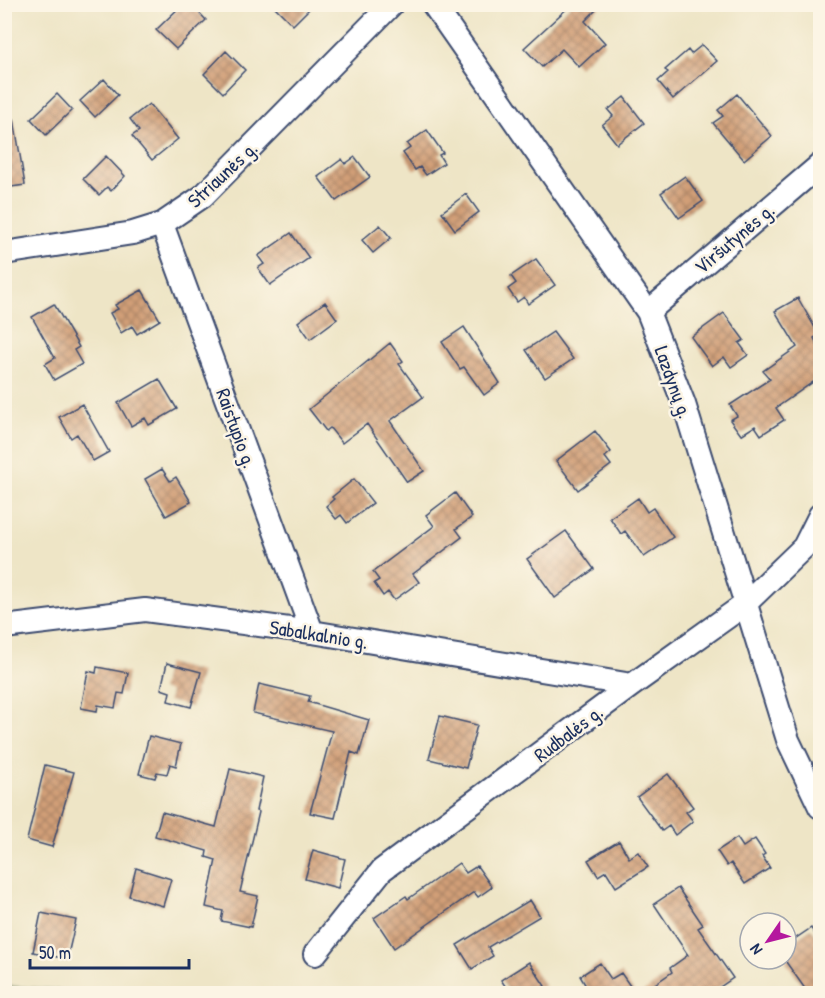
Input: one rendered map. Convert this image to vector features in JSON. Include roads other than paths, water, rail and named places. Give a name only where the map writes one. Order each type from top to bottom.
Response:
[{"type":"street","name":"Striaunės g.","points":[[4,253],[133,233],[162,224],[203,196],[392,4]]},
{"type":"street","name":"Lazdynų g.","points":[[433,4],[648,312],[684,405],[744,605],[788,740],[820,807]]},
{"type":"street","name":"Viršutynės g.","points":[[648,312],[820,165]]},
{"type":"street","name":"Raistupio g.","points":[[162,224],[312,632]]},
{"type":"street","name":"Rudbalės g.","points":[[315,954],[382,870],[744,605],[804,547],[820,514]]},
{"type":"street","name":"Sabalkalnio g.","points":[[4,627],[145,610],[312,632],[632,685]]}]
